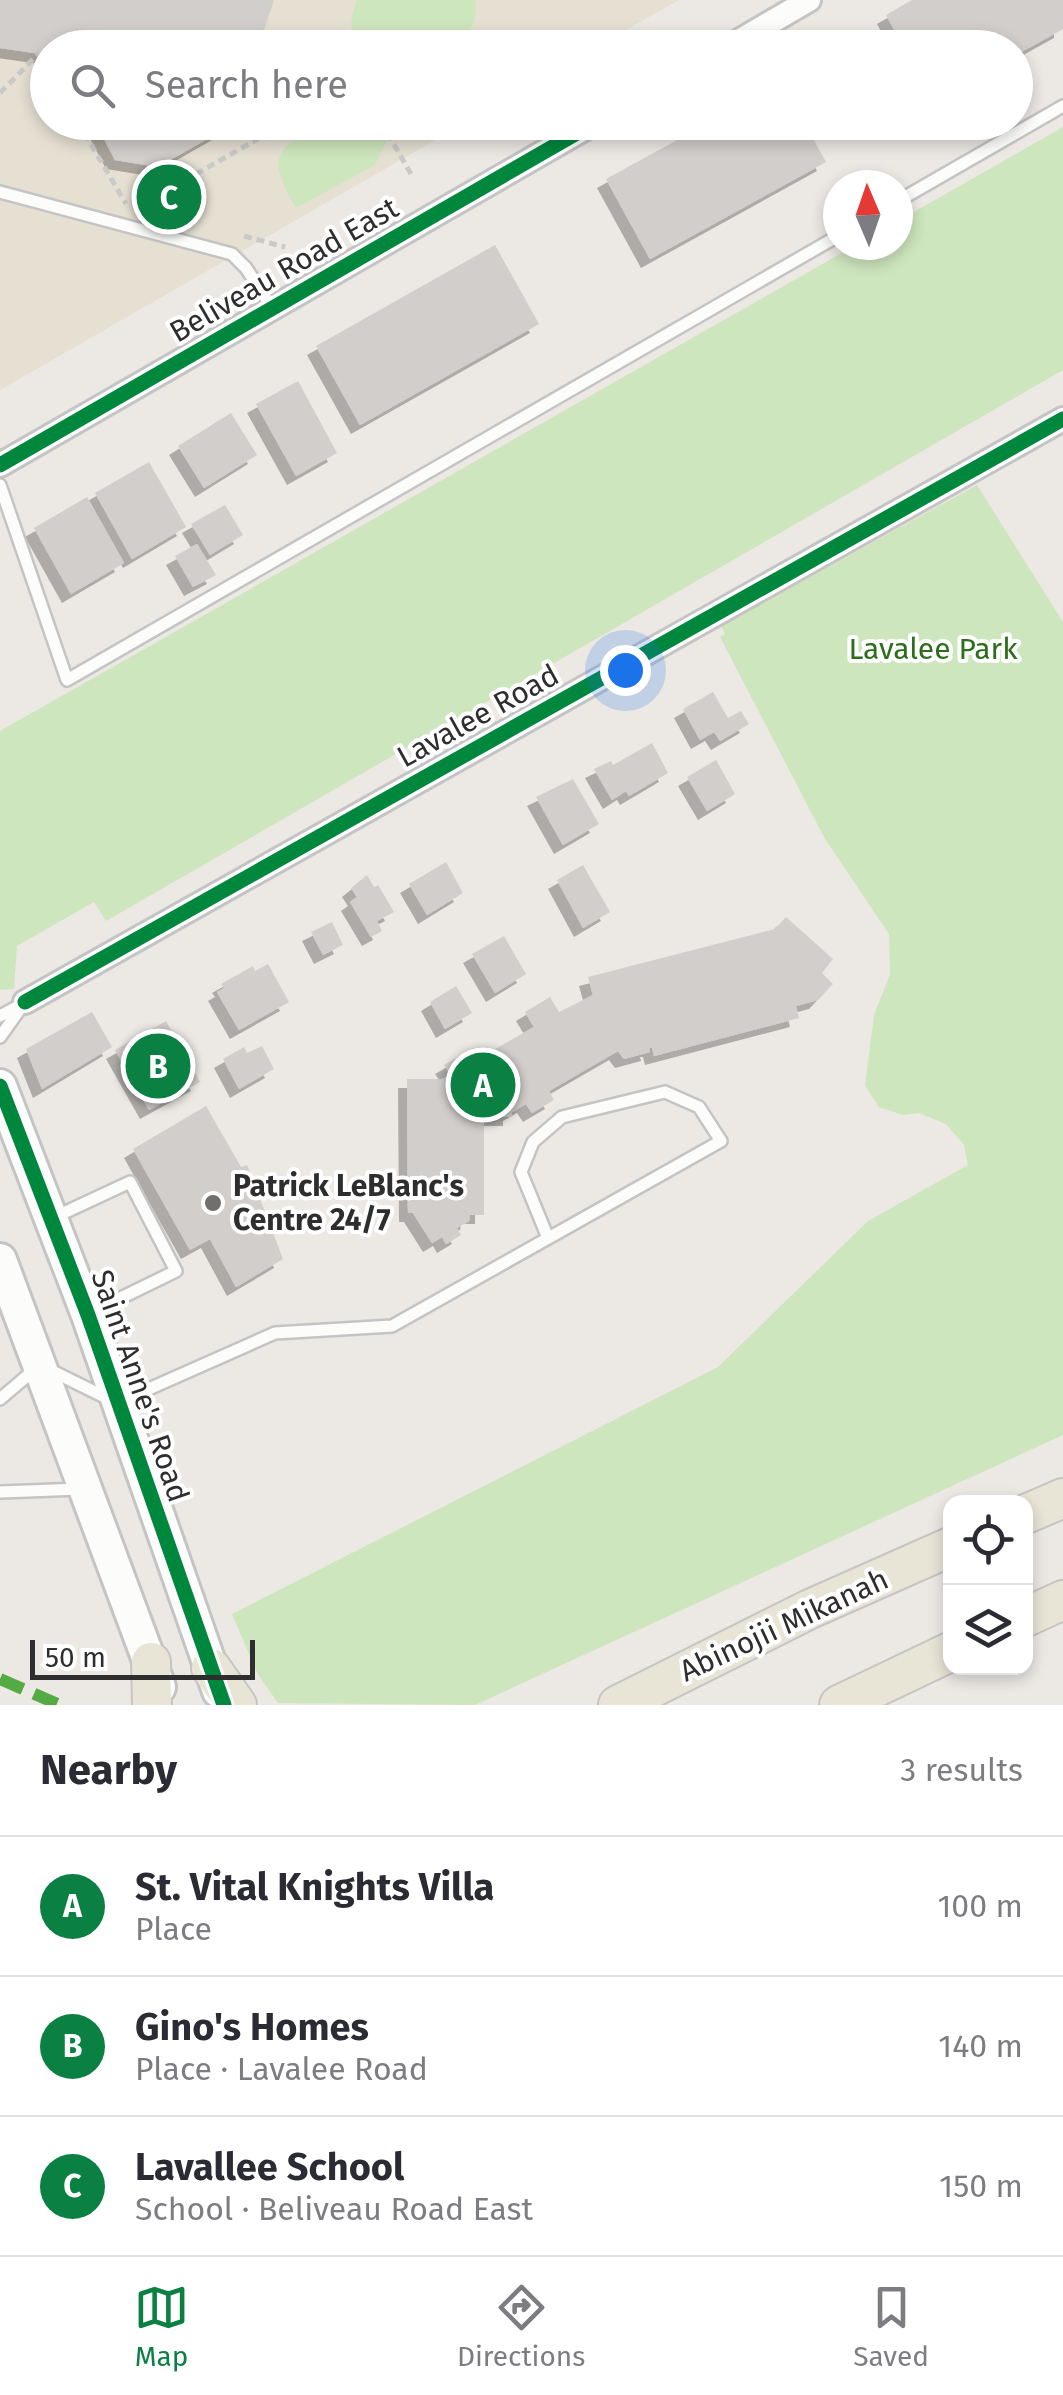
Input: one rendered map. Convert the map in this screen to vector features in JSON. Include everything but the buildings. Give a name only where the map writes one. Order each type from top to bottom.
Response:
[{"type":"main road","name":"Saint Anne's Road","points":[[0,1086],[88,1314],[224,1705]]},
{"type":"main road","points":[[0,1260],[8,1304],[40,1365],[166,1705]]},
{"type":"main road","points":[[1033,1511],[1063,1498]]},
{"type":"main road","name":"Abinojii Mikanah","points":[[618,1705],[810,1610],[943,1551]]},
{"type":"main road","points":[[1033,1614],[1063,1600]]},
{"type":"main road","points":[[838,1705],[943,1655]]},
{"type":"main road","points":[[151,1662],[152,1705]]},
{"type":"main road","points":[[211,1668],[238,1705]]},
{"type":"street","points":[[757,30],[809,0]]},
{"type":"street","name":"Beliveau Road East","points":[[0,465],[565,140]]},
{"type":"street","name":"Lavalee Road","points":[[25,1002],[1063,419]]},
{"type":"lane","points":[[1033,123],[1063,106]]},
{"type":"lane","points":[[913,192],[1004,140]]},
{"type":"lane","points":[[0,192],[232,254],[273,309]]},
{"type":"lane","points":[[0,485],[67,680],[823,245]]},
{"type":"lane","name":"Lavalee Road","points":[[0,1016],[25,1002]]},
{"type":"lane","name":"Lavalee Road","points":[[0,1037],[25,1002]]},
{"type":"lane","points":[[0,1399],[40,1365],[117,1403],[275,1332],[392,1326],[722,1141],[698,1107],[665,1092],[562,1117],[533,1142],[521,1172],[548,1238]]},
{"type":"lane","points":[[51,1219],[130,1182],[176,1271],[88,1314]]},
{"type":"lane","points":[[0,1492],[86,1489]]},
{"type":"path","points":[[0,93],[30,62]]},
{"type":"path","points":[[89,140],[126,204]]},
{"type":"path","points":[[196,174],[256,140]]},
{"type":"path","points":[[391,140],[411,174]]},
{"type":"shaded area","points":[[0,0],[679,0],[626,30],[30,30],[30,140],[435,140],[0,390]]},
{"type":"green space","points":[[357,0],[475,0],[469,30],[352,30]]},
{"type":"green space","points":[[1063,127],[1063,370],[106,921],[94,902],[17,946],[14,989],[0,990],[0,731],[830,260],[913,260],[913,212]]},
{"type":"green space","points":[[294,140],[386,142],[375,165],[296,208],[278,166],[285,148]]},
{"type":"green space","name":"Lavalee Park","points":[[977,485],[1063,622],[1063,1435],[475,1705],[278,1703],[257,1673],[232,1614],[718,1367],[868,1221],[968,1165],[964,1145],[946,1124],[919,1113],[903,1115],[879,1107],[865,1086],[874,1015],[890,974],[889,934],[825,839],[720,637],[725,634],[721,626]]},
{"type":"marked path","points":[[0,1679],[60,1705]]},
{"type":"cycle path","points":[[0,465],[565,140]]},
{"type":"cycle path","points":[[25,1002],[1063,419]]},
{"type":"cycle path","points":[[0,1086],[88,1315],[224,1705]]},
{"type":"place","name":"Lavallee School","points":[[169,197]]},
{"type":"place","name":"Gino's Homes","points":[[158,1066]]},
{"type":"place","name":"St. Vital Knights Villa","points":[[483,1085]]},
{"type":"place","name":"Patrick LeBlanc's Centre 24/7","points":[[213,1203]]}]
